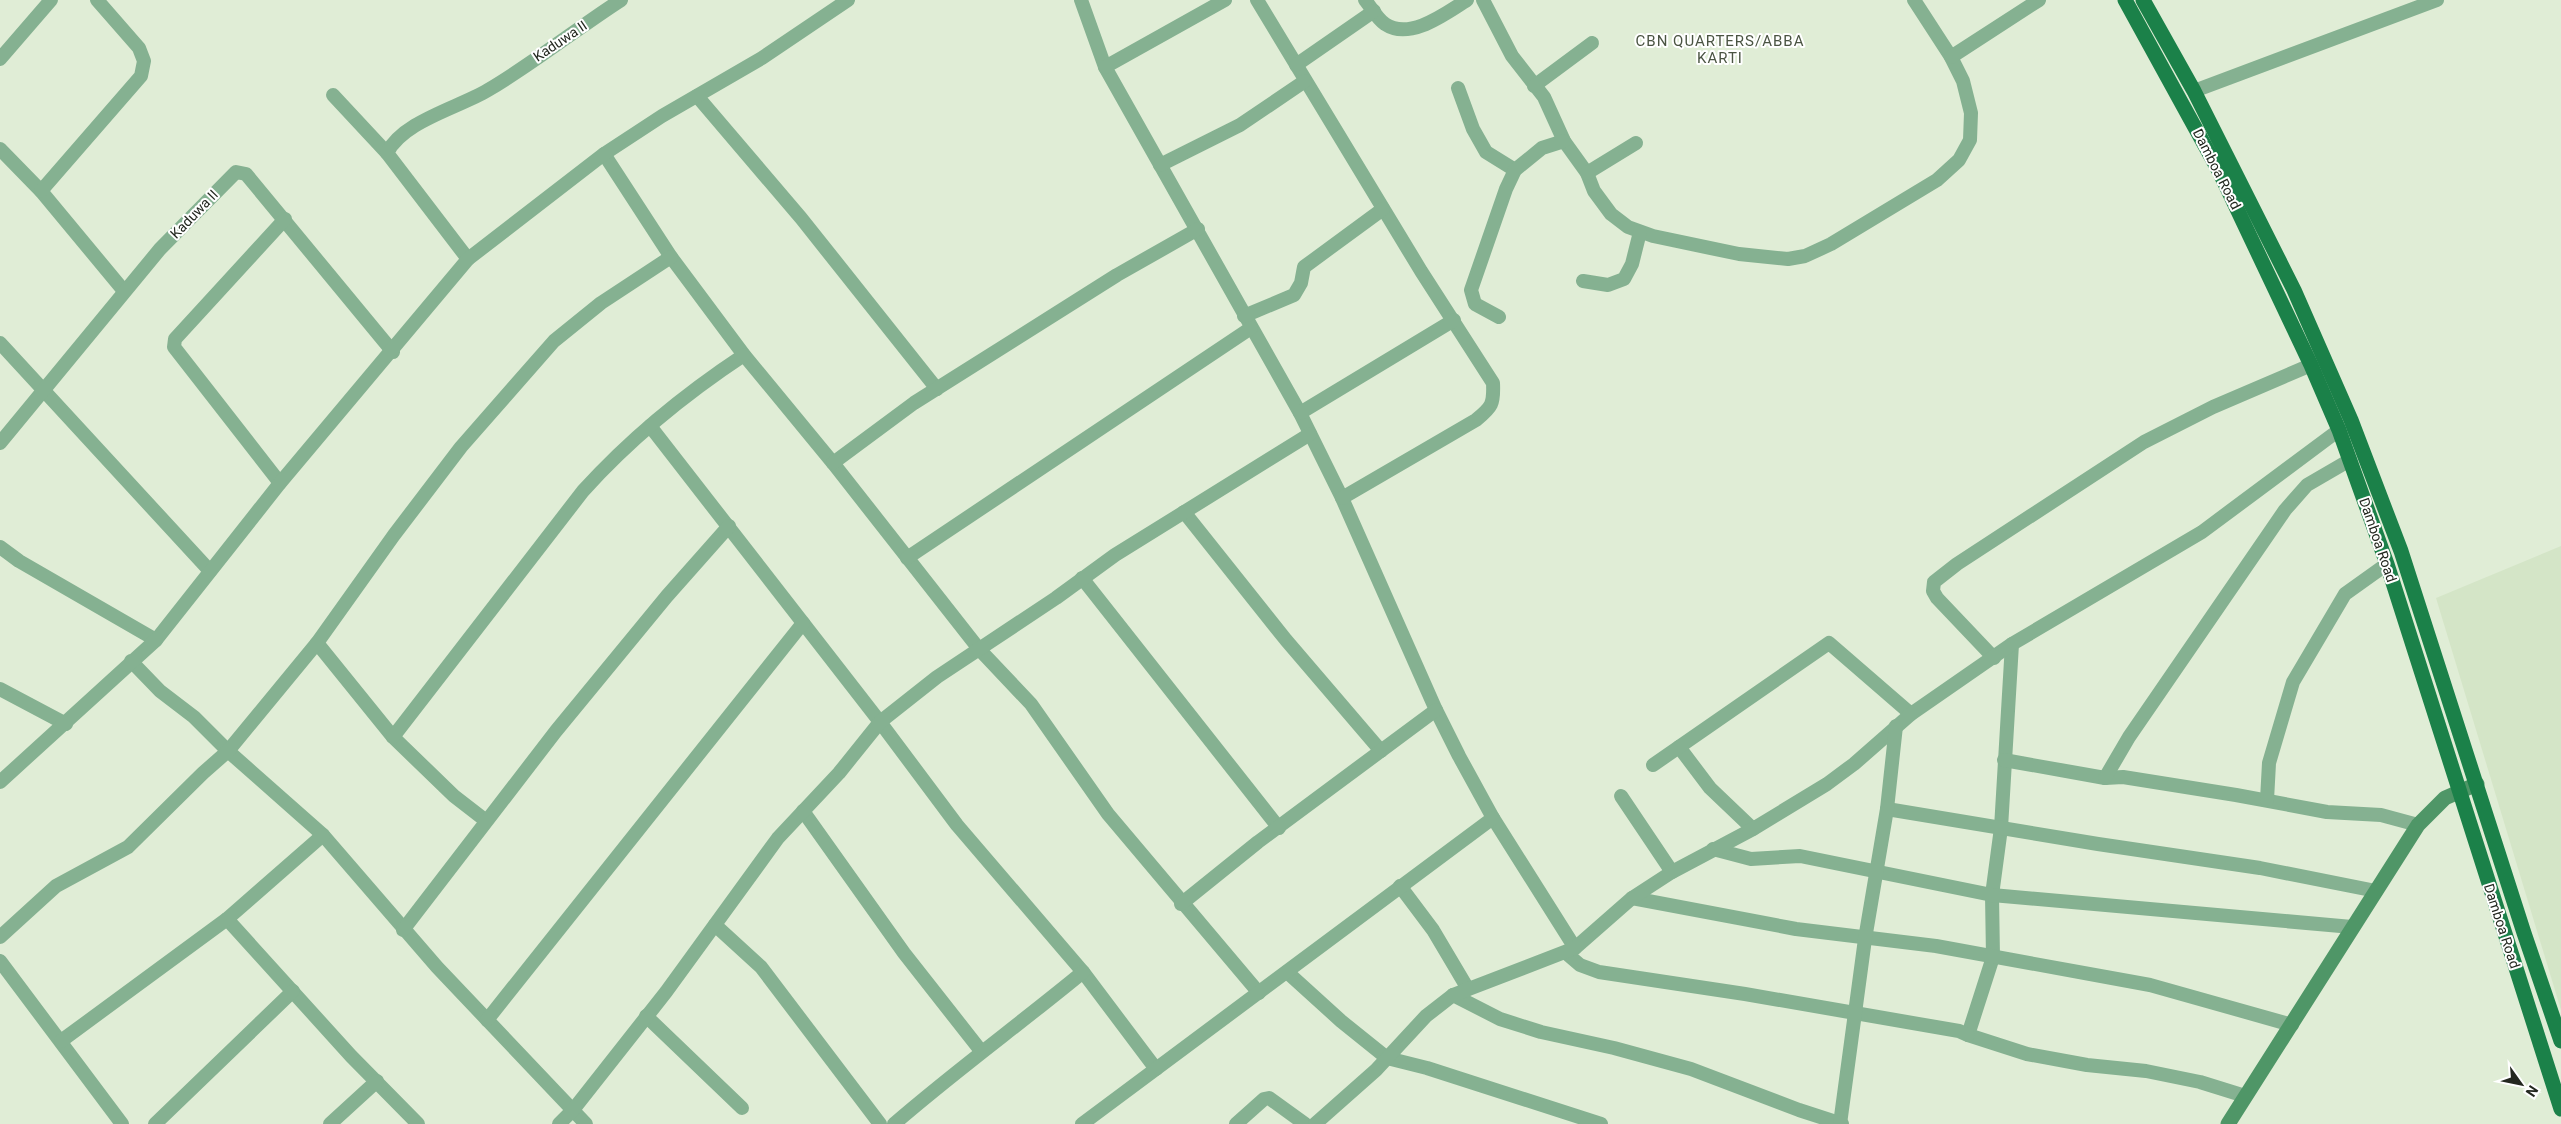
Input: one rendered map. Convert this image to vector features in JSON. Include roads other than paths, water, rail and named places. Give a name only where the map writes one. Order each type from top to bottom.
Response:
[{"type":"main road","name":"Damboa Road","points":[[2125,0],[2220,173],[2311,364],[2339,430],[2386,564],[2561,1109]]},
{"type":"main road","name":"Damboa Road","points":[[2143,0],[2194,91],[2294,290],[2351,420],[2401,551],[2524,933],[2561,1041]]},
{"type":"main road","points":[[2506,941],[2524,933]]},
{"type":"street","points":[[0,59],[51,0]]},
{"type":"street","points":[[41,192],[141,76],[144,61],[139,48],[97,0]]},
{"type":"street","name":"Kaduwa II","points":[[387,153],[392,142],[407,130],[488,90],[621,0]]},
{"type":"street","points":[[0,782],[66,724],[130,661],[156,640],[280,483],[392,352],[468,259],[604,154],[762,58],[848,0]]},
{"type":"street","points":[[1081,0],[1105,67],[1300,412],[1342,498],[1436,710],[1493,818],[1580,965],[1599,972],[1855,1012],[1959,1031],[2027,1054],[2087,1066],[2146,1071],[2200,1082],[2245,1096]]},
{"type":"street","points":[[1105,67],[1225,0]]},
{"type":"street","points":[[1257,0],[1383,209],[1493,383],[1494,400],[1489,410],[1476,420],[1342,498]]},
{"type":"street","points":[[1296,65],[1369,5],[1384,24],[1397,30],[1415,28],[1467,0]]},
{"type":"street","points":[[1483,0],[1512,56],[1544,97],[1564,141],[1587,173],[1594,191],[1611,214],[1628,228],[1640,232],[1769,259],[1788,259],[1805,256],[1831,244],[1937,180],[1959,160],[1970,140],[1971,113],[1963,80],[1951,57],[1914,0]]},
{"type":"street","points":[[1951,57],[2039,0]]},
{"type":"street","points":[[2194,91],[2437,0]]},
{"type":"street","points":[[1534,86],[1592,43]]},
{"type":"street","points":[[1160,165],[1240,125],[1306,81]]},
{"type":"street","points":[[1458,88],[1473,128],[1486,152],[1515,170]]},
{"type":"street","points":[[333,95],[387,153],[468,259]]},
{"type":"street","points":[[697,96],[801,218],[937,389]]},
{"type":"street","points":[[1499,317],[1475,304],[1471,290],[1506,189],[1515,170],[1542,148],[1564,141]]},
{"type":"street","points":[[1587,173],[1636,142]]},
{"type":"street","points":[[0,149],[41,192],[124,291]]},
{"type":"street","points":[[604,154],[670,257],[744,355],[833,463],[980,649],[1031,704],[1108,814],[1259,993]]},
{"type":"street","name":"Kaduwa II","points":[[0,443],[124,291],[200,207],[236,172],[246,174],[285,219],[392,352]]},
{"type":"street","points":[[907,558],[1248,322],[1294,295],[1301,282],[1304,267],[1383,209]]},
{"type":"street","points":[[280,483],[174,347],[175,339],[285,219]]},
{"type":"street","points":[[833,463],[914,403],[1117,275],[1198,229]]},
{"type":"street","points":[[1583,281],[1608,285],[1624,280],[1632,264],[1640,232]]},
{"type":"street","points":[[0,938],[56,886],[128,847],[202,773],[228,751],[317,643],[394,535],[456,455],[554,341],[601,303],[670,257]]},
{"type":"street","points":[[1300,412],[1454,320]]},
{"type":"street","points":[[0,343],[210,571]]},
{"type":"street","points":[[393,737],[583,491],[617,454],[650,426],[708,378],[744,355]]},
{"type":"street","points":[[1994,658],[1937,598],[1933,591],[1934,582],[1956,564],[2144,442],[2213,406],[2311,364]]},
{"type":"street","points":[[650,426],[730,526],[957,826],[1083,972],[1156,1069]]},
{"type":"street","points":[[1315,1124],[1323,1120],[1387,1058],[1426,1016],[1453,995],[1570,951],[1632,898],[1672,872],[1752,829],[1827,784],[1854,764],[1910,714],[2012,644],[2202,532],[2339,430]]},
{"type":"street","points":[[559,1124],[573,1110],[646,1016],[778,838],[839,773],[880,722],[938,677],[1056,598],[1082,578],[1310,434]]},
{"type":"street","points":[[2105,778],[2129,737],[2285,510],[2307,486],[2350,460]]},
{"type":"street","points":[[1184,512],[1286,640],[1381,751]]},
{"type":"street","points":[[403,930],[485,820],[667,596],[730,526]]},
{"type":"street","points":[[0,547],[19,561],[156,640]]},
{"type":"street","points":[[2267,800],[2269,763],[2294,682],[2345,594],[2386,564]]},
{"type":"street","points":[[1082,578],[1280,828]]},
{"type":"street","points":[[487,1020],[803,623]]},
{"type":"street","points":[[317,643],[393,737],[454,796],[485,820]]},
{"type":"street","points":[[1653,765],[1829,643],[1910,714]]},
{"type":"street","points":[[1968,1035],[1993,956],[1992,895],[2001,828],[2012,644]]},
{"type":"street","points":[[130,661],[160,691],[194,717],[228,751],[322,835],[403,930],[586,1124]]},
{"type":"street","points":[[0,689],[66,724]]},
{"type":"street","points":[[1182,904],[1258,842],[1280,828],[1436,710]]},
{"type":"street","points":[[1453,995],[1500,1019],[1540,1032],[1614,1048],[1691,1069],[1841,1124],[1865,938],[1887,809],[1896,726]]},
{"type":"street","points":[[1679,747],[1710,788],[1752,829]]},
{"type":"street","points":[[2004,760],[2105,778],[2122,778],[2267,800],[2327,812],[2381,815],[2418,825]]},
{"type":"street","points":[[2228,1124],[2418,825],[2445,798],[2477,784]]},
{"type":"street","points":[[1621,796],[1672,872]]},
{"type":"street","points":[[1887,809],[2260,868],[2376,891]]},
{"type":"street","points":[[803,811],[904,953],[982,1051]]},
{"type":"street","points":[[1082,1124],[1493,818]]},
{"type":"street","points":[[61,1041],[228,919],[322,835]]},
{"type":"street","points":[[1713,849],[1751,859],[1800,856],[1877,870],[1992,895],[2352,927]]},
{"type":"street","points":[[1400,886],[1433,930],[1468,988]]},
{"type":"street","points":[[1632,898],[1796,929],[1936,946],[2150,985],[2292,1025]]},
{"type":"street","points":[[228,919],[351,1056],[418,1124]]},
{"type":"street","points":[[715,925],[761,966],[880,1124]]},
{"type":"street","points":[[0,962],[22,994],[61,1041],[122,1124]]},
{"type":"street","points":[[894,1124],[982,1051],[1034,1013],[1083,972]]},
{"type":"street","points":[[1287,972],[1341,1021],[1387,1058],[1427,1068],[1601,1124]]},
{"type":"street","points":[[154,1124],[293,991]]},
{"type":"street","points":[[646,1016],[742,1108]]},
{"type":"street","points":[[330,1124],[377,1081]]},
{"type":"street","points":[[1236,1124],[1264,1099],[1269,1098],[1305,1124]]},
{"type":"district","name":"CBN QUARTERS/ABBA KARTI","points":[[1720,50]]}]
